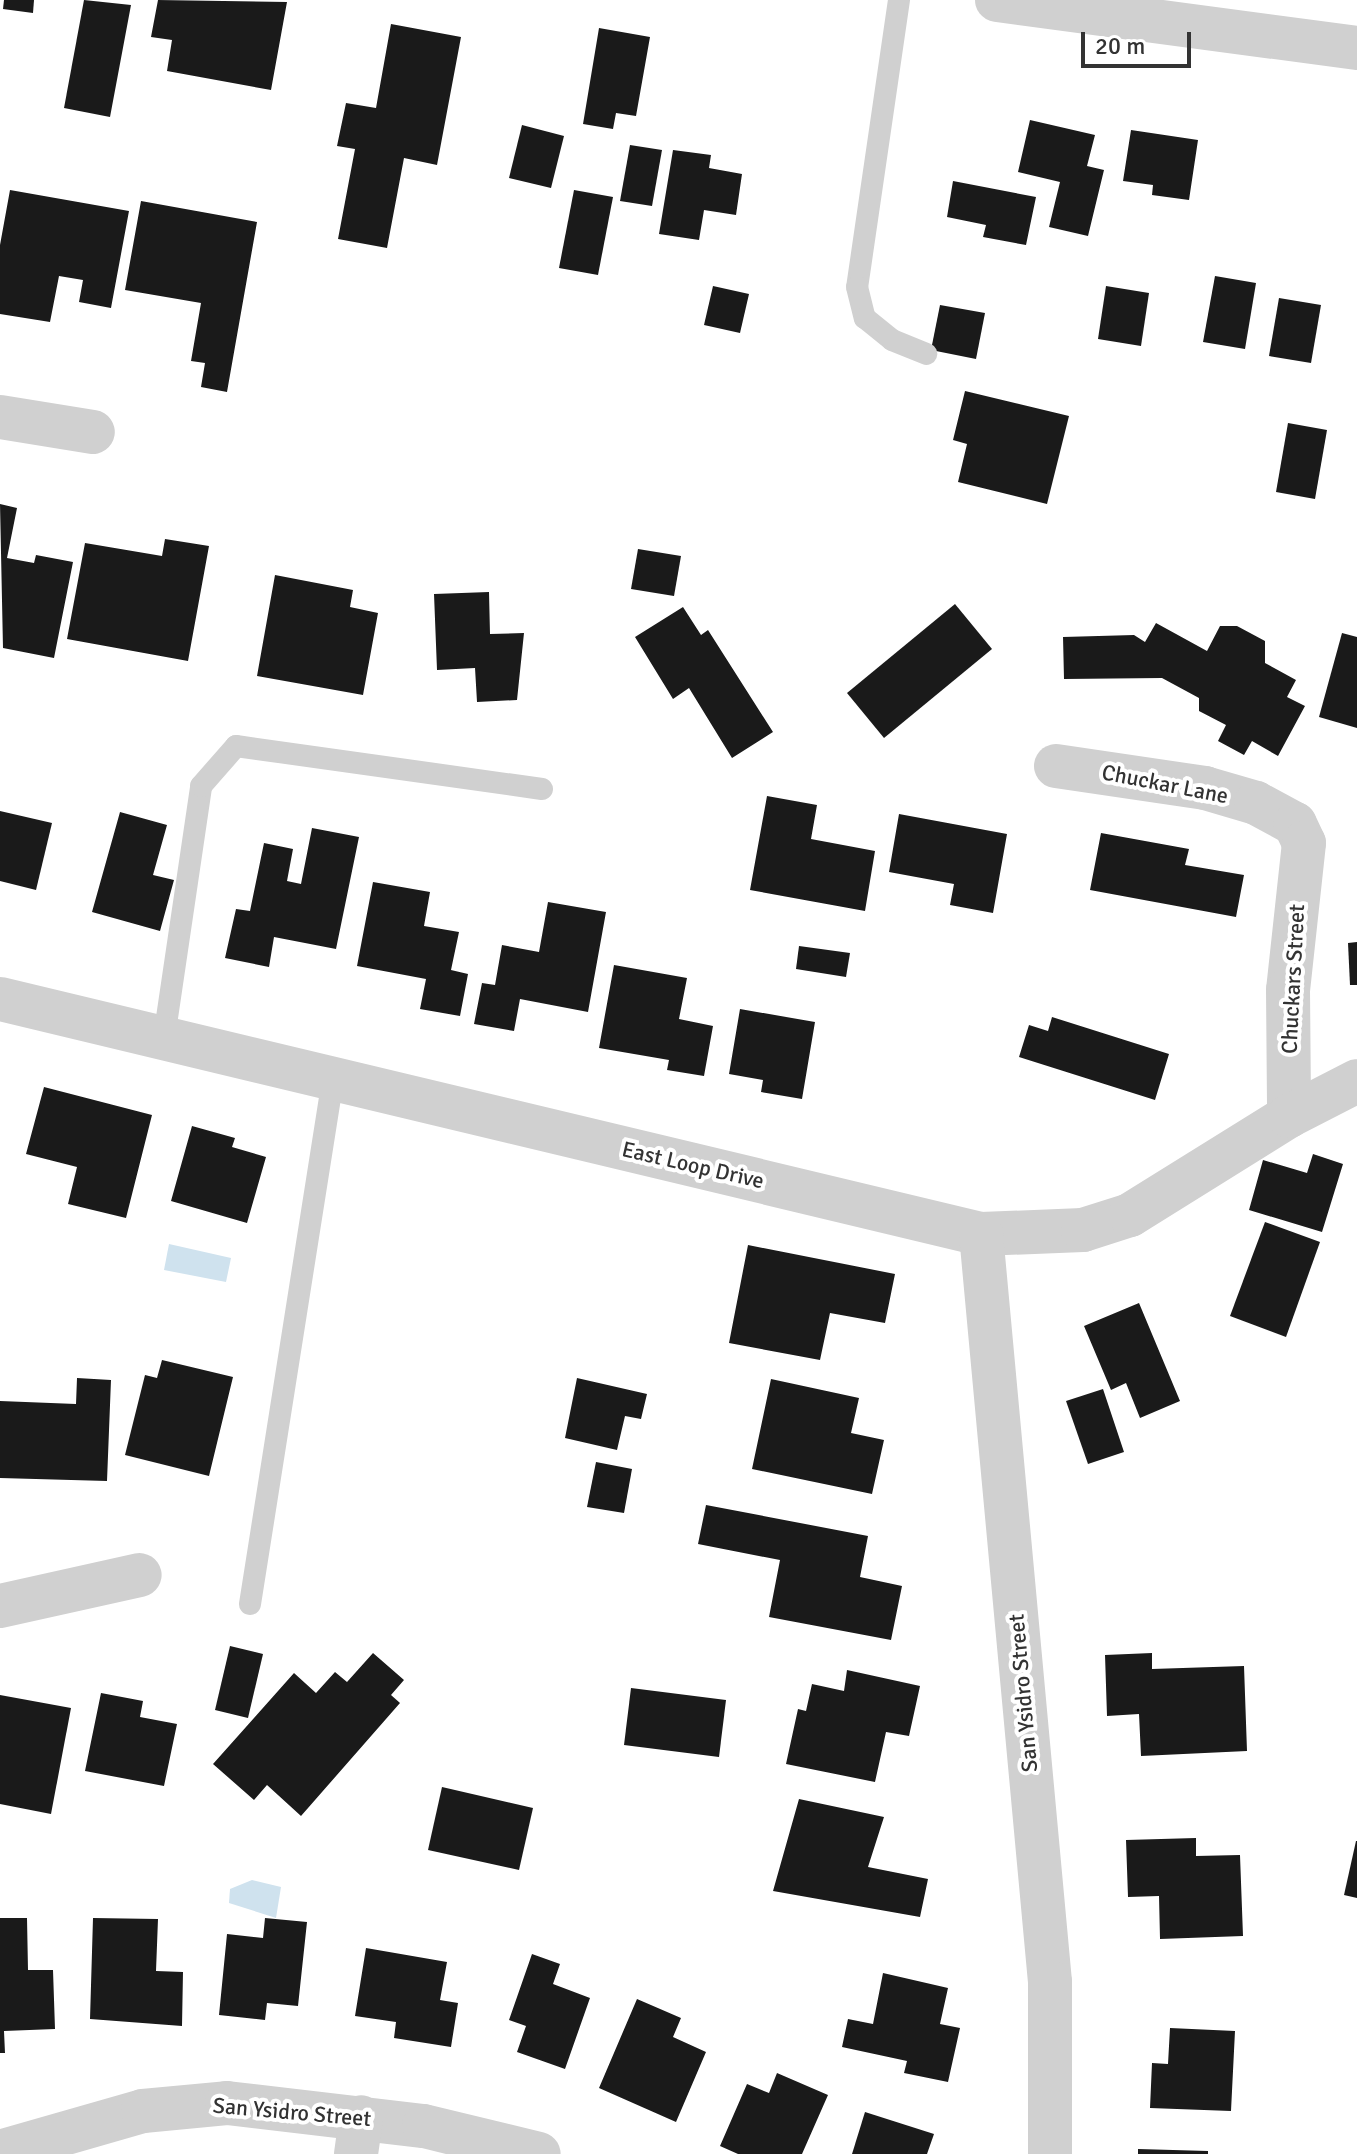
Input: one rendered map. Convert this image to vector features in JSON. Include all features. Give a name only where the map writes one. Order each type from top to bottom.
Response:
[{"type":"street","points":[[997,0],[1357,48]]},
{"type":"street","points":[[0,417],[93,432]]},
{"type":"street","name":"Chuckar Lane","points":[[1056,766],[1138,774],[1243,799],[1295,824],[1304,843]]},
{"type":"street","name":"Chuckars Street","points":[[1289,1116],[1288,990],[1304,843]]},
{"type":"street","name":"East Loop Drive","points":[[0,999],[981,1234],[1037,1236],[1117,1220],[1289,1116],[1357,1081]]},
{"type":"street","name":"San Ysidro Street","points":[[981,1234],[1050,1982],[1050,2154]]},
{"type":"street","points":[[0,1606],[140,1575]]},
{"type":"street","name":"San Ysidro Street","points":[[0,2152],[112,2118],[185,2105],[359,2136],[481,2137],[539,2154]]},
{"type":"lane","points":[[899,0],[857,287],[865,318],[892,340],[926,354]]},
{"type":"lane","points":[[164,1038],[201,786],[236,746],[542,789]]},
{"type":"lane","points":[[250,1604],[333,1079]]},
{"type":"water","points":[[169,1244],[231,1258],[226,1282],[164,1270]]},
{"type":"water","points":[[252,1880],[281,1887],[276,1918],[229,1903],[230,1889]]},
{"type":"building","points":[[4,0],[34,0],[33,13],[3,9]]},
{"type":"building","points":[[84,0],[131,5],[110,117],[64,108]]},
{"type":"building","points":[[158,0],[287,2],[271,90],[167,71],[172,40],[151,37]]},
{"type":"building","points":[[391,24],[461,37],[437,165],[404,158],[387,248],[338,239],[355,149],[337,146],[346,103],[376,108]]},
{"type":"building","points":[[599,28],[650,37],[636,116],[616,113],[613,129],[583,124]]},
{"type":"building","points":[[1030,120],[1095,135],[1087,166],[1104,170],[1088,236],[1049,227],[1060,182],[1018,172]]},
{"type":"building","points":[[522,125],[564,136],[551,188],[509,178]]},
{"type":"building","points":[[1131,130],[1198,140],[1189,200],[1152,195],[1153,185],[1123,181]]},
{"type":"building","points":[[630,145],[662,150],[652,206],[620,201]]},
{"type":"building","points":[[673,150],[711,155],[709,168],[742,174],[736,215],[704,210],[699,240],[659,234]]},
{"type":"building","points":[[953,181],[1036,197],[1026,245],[983,237],[986,225],[947,217]]},
{"type":"building","points":[[10,190],[129,211],[111,308],[79,302],[83,280],[59,276],[50,322],[0,314],[0,245]]},
{"type":"building","points":[[574,190],[613,197],[598,275],[559,268]]},
{"type":"building","points":[[141,201],[257,222],[227,392],[201,387],[205,363],[191,361],[201,303],[125,290]]},
{"type":"building","points":[[1215,276],[1256,283],[1245,349],[1203,342]]},
{"type":"building","points":[[713,286],[749,294],[740,333],[704,325]]},
{"type":"building","points":[[1106,286],[1149,293],[1141,346],[1098,339]]},
{"type":"building","points":[[1279,298],[1321,305],[1311,363],[1269,356]]},
{"type":"building","points":[[940,305],[985,313],[976,359],[931,350]]},
{"type":"building","points":[[965,391],[1069,416],[1047,504],[958,482],[967,444],[953,440]]},
{"type":"building","points":[[1288,423],[1327,430],[1315,499],[1276,492]]},
{"type":"building","points":[[0,504],[17,508],[7,558],[34,563],[36,555],[73,562],[54,658],[3,648]]},
{"type":"building","points":[[165,539],[209,546],[188,661],[67,639],[85,543],[162,556]]},
{"type":"building","points":[[638,549],[681,556],[674,596],[631,589]]},
{"type":"building","points":[[275,575],[353,590],[350,607],[378,613],[363,695],[257,676]]},
{"type":"building","points":[[489,592],[490,634],[524,633],[517,700],[477,702],[475,668],[437,670],[434,594]]},
{"type":"building","points":[[955,604],[992,649],[884,738],[847,693]]},
{"type":"building","points":[[683,607],[701,635],[708,630],[773,732],[732,758],[689,688],[673,699],[635,637]]},
{"type":"building","points":[[1156,623],[1207,651],[1220,626],[1237,626],[1265,641],[1265,663],[1296,680],[1287,697],[1305,706],[1278,756],[1252,741],[1244,755],[1218,741],[1226,725],[1199,711],[1199,698],[1162,678],[1064,679],[1063,637],[1134,635],[1145,642]]},
{"type":"building","points":[[1342,633],[1357,637],[1357,728],[1319,717]]},
{"type":"building","points":[[767,796],[817,805],[811,839],[875,851],[865,911],[750,890]]},
{"type":"building","points":[[0,811],[52,823],[36,890],[0,881]]},
{"type":"building","points":[[120,812],[167,825],[153,875],[174,880],[160,931],[92,912]]},
{"type":"building","points":[[899,814],[1007,834],[993,913],[950,905],[954,884],[889,872]]},
{"type":"building","points":[[312,828],[359,837],[336,949],[274,937],[269,967],[225,958],[236,909],[250,911],[264,843],[293,849],[287,881],[301,884]]},
{"type":"building","points":[[1101,833],[1189,849],[1185,865],[1244,875],[1236,917],[1090,890]]},
{"type":"building","points":[[373,882],[430,892],[424,926],[459,932],[451,970],[468,974],[460,1016],[420,1009],[426,979],[357,966]]},
{"type":"building","points":[[548,902],[606,912],[588,1012],[520,999],[514,1031],[474,1024],[482,983],[495,985],[502,945],[539,952]]},
{"type":"building","points":[[1357,942],[1357,985],[1350,985],[1348,943]]},
{"type":"building","points":[[799,946],[850,953],[846,977],[796,969]]},
{"type":"building","points":[[614,965],[687,978],[679,1019],[713,1026],[704,1076],[667,1070],[669,1060],[599,1048]]},
{"type":"building","points":[[740,1009],[815,1022],[802,1099],[761,1092],[763,1080],[729,1074]]},
{"type":"building","points":[[1052,1017],[1169,1054],[1155,1100],[1019,1057],[1029,1025],[1048,1031]]},
{"type":"building","points":[[44,1087],[152,1115],[126,1218],[68,1204],[77,1167],[26,1154]]},
{"type":"building","points":[[192,1126],[235,1138],[232,1147],[266,1157],[247,1223],[171,1201]]},
{"type":"building","points":[[1313,1154],[1343,1164],[1322,1232],[1249,1210],[1263,1160],[1307,1173]]},
{"type":"building","points":[[1265,1222],[1320,1242],[1286,1337],[1230,1316]]},
{"type":"building","points":[[748,1245],[895,1274],[885,1323],[830,1313],[820,1360],[729,1343]]},
{"type":"building","points":[[1139,1303],[1180,1401],[1140,1418],[1126,1383],[1111,1390],[1084,1326]]},
{"type":"building","points":[[162,1360],[233,1377],[209,1476],[125,1455],[145,1375],[157,1378]]},
{"type":"building","points":[[77,1378],[111,1380],[107,1481],[0,1478],[0,1401],[76,1404]]},
{"type":"building","points":[[577,1378],[647,1394],[641,1419],[625,1416],[617,1450],[565,1438]]},
{"type":"building","points":[[771,1379],[859,1398],[851,1433],[884,1440],[872,1494],[752,1469]]},
{"type":"building","points":[[1103,1389],[1124,1452],[1088,1464],[1066,1401]]},
{"type":"building","points":[[596,1462],[632,1469],[624,1513],[587,1507]]},
{"type":"building","points":[[706,1505],[868,1536],[860,1577],[902,1586],[891,1640],[769,1617],[780,1560],[698,1544]]},
{"type":"building","points":[[230,1646],[263,1654],[248,1718],[215,1710]]},
{"type":"building","points":[[373,1653],[404,1680],[391,1695],[400,1703],[301,1816],[267,1785],[254,1800],[213,1764],[294,1673],[316,1693],[335,1672],[347,1682]]},
{"type":"building","points":[[1152,1653],[1152,1669],[1244,1666],[1247,1751],[1141,1756],[1139,1714],[1107,1716],[1105,1655]]},
{"type":"building","points":[[847,1670],[920,1686],[909,1736],[886,1732],[875,1782],[786,1764],[798,1709],[806,1711],[812,1684],[844,1691]]},
{"type":"building","points":[[631,1688],[726,1700],[719,1757],[624,1745]]},
{"type":"building","points":[[101,1693],[143,1701],[140,1717],[177,1724],[164,1786],[85,1771]]},
{"type":"building","points":[[0,1695],[71,1708],[51,1814],[0,1804]]},
{"type":"building","points":[[442,1787],[533,1808],[519,1870],[428,1850]]},
{"type":"building","points":[[799,1799],[884,1817],[868,1867],[928,1879],[920,1917],[773,1891]]},
{"type":"building","points":[[1196,1838],[1196,1856],[1240,1855],[1243,1936],[1160,1939],[1159,1896],[1128,1897],[1126,1840]]},
{"type":"building","points":[[1357,1841],[1357,1898],[1344,1895]]},
{"type":"building","points":[[0,1918],[27,1918],[28,1970],[53,1970],[55,2029],[4,2031],[5,2053],[0,2053]]},
{"type":"building","points":[[93,1918],[158,1919],[156,1971],[183,1972],[182,2026],[90,2019]]},
{"type":"building","points":[[265,1918],[307,1922],[298,2006],[267,2003],[265,2020],[219,2015],[227,1934],[263,1938]]},
{"type":"building","points":[[366,1948],[447,1962],[440,2000],[458,2003],[451,2047],[394,2038],[396,2022],[355,2016]]},
{"type":"building","points":[[532,1954],[560,1964],[553,1984],[590,1998],[565,2069],[517,2052],[526,2026],[509,2020]]},
{"type":"building","points":[[883,1973],[948,1988],[940,2024],[960,2028],[948,2082],[904,2073],[907,2061],[842,2047],[848,2019],[873,2024]]},
{"type":"building","points":[[637,1999],[681,2018],[673,2037],[706,2052],[676,2122],[599,2088]]},
{"type":"building","points":[[1170,2028],[1235,2031],[1231,2111],[1150,2108],[1152,2063],[1168,2064]]},
{"type":"building","points":[[777,2073],[828,2095],[802,2154],[738,2154],[720,2146],[747,2084],[769,2093]]},
{"type":"building","points":[[865,2112],[934,2134],[927,2154],[852,2154]]},
{"type":"building","points":[[1138,2149],[1208,2151],[1208,2154],[1138,2154]]}]
